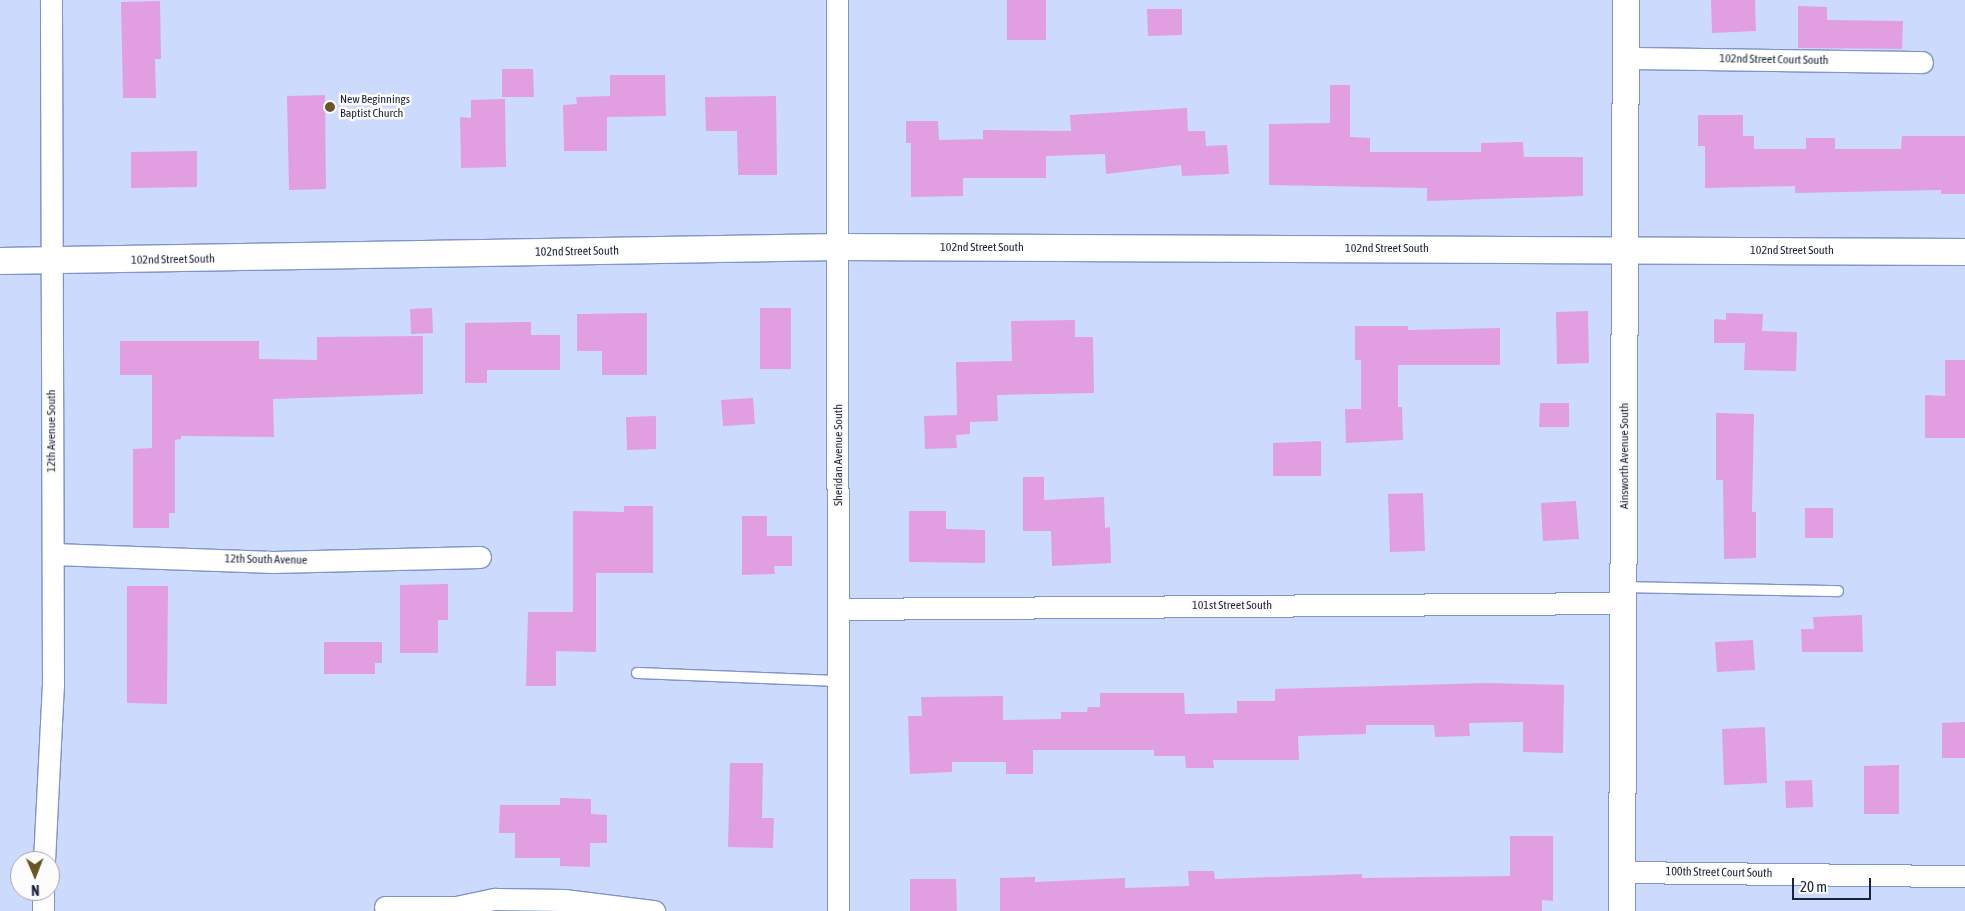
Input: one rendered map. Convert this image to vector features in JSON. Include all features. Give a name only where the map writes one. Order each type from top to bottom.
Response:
[{"type":"street","name":"12th Avenue South","points":[[45,851],[53,686],[51,0]]},
{"type":"street","name":"Sheridan Avenue South","points":[[837,0],[838,911]]},
{"type":"street","name":"Ainsworth Avenue South","points":[[1622,911],[1627,251],[1626,0]]},
{"type":"street","name":"102nd Street Court South","points":[[1626,58],[1922,62]]},
{"type":"street","name":"102nd Street South","points":[[0,261],[52,262],[838,247],[1965,252]]},
{"type":"street","name":"12th South Avenue","points":[[53,554],[273,562],[480,557]]},
{"type":"street","name":"101st Street South","points":[[839,609],[1624,595]]},
{"type":"street","name":"100th Street Court South","points":[[1623,872],[1965,876]]},
{"type":"street","points":[[379,909],[456,907],[495,899],[564,900],[654,911]]},
{"type":"lane","points":[[1624,595],[1838,591]]},
{"type":"lane","points":[[637,673],[839,681]]},
{"type":"building","points":[[1007,0],[1046,0],[1046,40],[1007,40]]},
{"type":"building","points":[[1711,0],[1755,0],[1756,31],[1712,33]]},
{"type":"building","points":[[160,1],[161,59],[155,59],[156,98],[123,98],[121,2]]},
{"type":"building","points":[[1798,6],[1827,7],[1827,20],[1903,21],[1902,49],[1798,48]]},
{"type":"building","points":[[1147,9],[1182,9],[1182,35],[1148,36]]},
{"type":"building","points":[[502,69],[533,69],[534,97],[502,97]]},
{"type":"building","points":[[610,75],[665,75],[666,116],[607,117],[607,151],[564,151],[563,105],[577,104],[576,97],[610,96]]},
{"type":"building","points":[[1330,85],[1350,85],[1350,137],[1370,138],[1370,152],[1481,152],[1481,143],[1523,142],[1524,157],[1583,157],[1583,196],[1427,201],[1427,188],[1269,185],[1269,124],[1330,123]]},
{"type":"building","points":[[325,95],[326,189],[289,190],[287,96]]},
{"type":"building","points":[[776,96],[777,175],[738,175],[737,131],[706,131],[705,97]]},
{"type":"building","points":[[505,99],[506,167],[461,168],[460,117],[471,118],[471,100]]},
{"type":"building","points":[[1187,108],[1188,131],[1205,131],[1206,146],[1227,145],[1229,174],[1182,176],[1181,165],[1106,174],[1105,154],[1046,156],[1046,178],[963,178],[963,196],[911,197],[911,143],[906,143],[906,121],[938,121],[939,140],[983,139],[983,130],[1071,131],[1070,115]]},
{"type":"building","points":[[1698,115],[1743,115],[1743,136],[1754,136],[1754,149],[1806,149],[1806,138],[1835,138],[1835,149],[1901,149],[1902,136],[1965,136],[1965,194],[1941,194],[1941,190],[1795,193],[1795,186],[1705,188],[1705,146],[1698,146]]},
{"type":"building","points":[[197,151],[197,187],[131,188],[131,152]]},
{"type":"building","points":[[432,308],[433,333],[411,334],[410,309]]},
{"type":"building","points":[[760,308],[791,308],[791,369],[760,369]]},
{"type":"building","points":[[1588,311],[1589,363],[1557,364],[1556,312]]},
{"type":"building","points":[[647,313],[647,375],[602,375],[602,351],[577,351],[577,314]]},
{"type":"building","points":[[1726,313],[1763,314],[1762,331],[1797,332],[1796,371],[1744,370],[1745,343],[1714,343],[1714,319],[1726,320]]},
{"type":"building","points":[[1075,320],[1075,337],[1093,337],[1094,393],[997,395],[998,421],[970,422],[970,434],[956,435],[957,448],[925,449],[924,416],[957,415],[956,362],[1012,361],[1011,321]]},
{"type":"building","points":[[531,322],[531,335],[560,335],[560,370],[487,370],[487,383],[465,383],[465,323]]},
{"type":"building","points":[[1355,326],[1408,326],[1408,330],[1500,328],[1500,365],[1398,365],[1398,407],[1402,407],[1403,440],[1346,443],[1345,409],[1361,409],[1361,360],[1355,360]]},
{"type":"building","points":[[423,336],[423,394],[273,399],[274,437],[181,436],[181,439],[175,440],[175,513],[169,513],[169,528],[133,528],[133,449],[152,448],[152,375],[120,375],[120,341],[259,341],[259,359],[317,360],[317,337]]},
{"type":"building","points":[[1945,360],[1965,360],[1965,438],[1925,438],[1925,395],[1945,396]]},
{"type":"building","points":[[753,398],[755,424],[723,426],[721,400]]},
{"type":"building","points":[[1540,403],[1569,403],[1569,427],[1539,427]]},
{"type":"building","points":[[1716,413],[1754,414],[1752,512],[1756,512],[1756,558],[1724,559],[1723,480],[1716,480]]},
{"type":"building","points":[[656,416],[656,449],[627,450],[626,417]]},
{"type":"building","points":[[1321,441],[1321,476],[1273,476],[1273,443]]},
{"type":"building","points":[[1023,477],[1044,477],[1044,500],[1104,497],[1105,528],[1110,527],[1111,563],[1052,566],[1051,531],[1023,531]]},
{"type":"building","points":[[1423,493],[1425,551],[1390,552],[1388,494]]},
{"type":"building","points":[[1576,501],[1579,539],[1543,541],[1541,503]]},
{"type":"building","points":[[624,506],[653,506],[653,573],[596,573],[596,652],[556,651],[556,686],[526,686],[528,612],[573,612],[573,511],[624,512]]},
{"type":"building","points":[[1805,508],[1833,508],[1833,538],[1805,538]]},
{"type":"building","points":[[909,511],[946,511],[946,529],[985,530],[985,563],[909,562]]},
{"type":"building","points":[[742,516],[767,516],[767,536],[792,536],[792,566],[774,566],[775,574],[742,575]]},
{"type":"building","points":[[448,584],[448,620],[438,620],[438,653],[400,653],[400,585]]},
{"type":"building","points":[[127,586],[168,586],[167,704],[127,703]]},
{"type":"building","points":[[1862,615],[1863,652],[1802,652],[1801,629],[1814,629],[1813,617]]},
{"type":"building","points":[[1753,640],[1755,670],[1717,672],[1715,642]]},
{"type":"building","points":[[324,642],[382,642],[382,663],[375,663],[375,674],[324,674]]},
{"type":"building","points":[[1487,683],[1564,685],[1563,753],[1523,752],[1523,722],[1469,723],[1470,736],[1435,737],[1434,725],[1366,725],[1366,734],[1298,736],[1299,760],[1213,760],[1214,768],[1186,768],[1185,756],[1154,756],[1154,750],[1033,750],[1033,774],[1006,774],[1006,762],[952,762],[952,772],[910,774],[908,716],[922,716],[921,697],[1003,696],[1003,720],[1061,719],[1061,712],[1087,712],[1088,707],[1100,707],[1100,693],[1184,693],[1185,714],[1237,713],[1237,701],[1275,701],[1275,689]]},
{"type":"building","points":[[1965,722],[1965,758],[1942,758],[1942,723]]},
{"type":"building","points":[[1765,727],[1767,783],[1724,785],[1722,729]]},
{"type":"building","points":[[730,763],[763,763],[762,818],[774,818],[773,848],[728,847]]},
{"type":"building","points":[[1899,765],[1899,814],[1864,814],[1864,766]]},
{"type":"building","points":[[1812,780],[1813,807],[1786,808],[1785,781]]},
{"type":"building","points":[[560,798],[591,799],[591,814],[607,815],[607,843],[590,843],[590,867],[560,866],[560,858],[515,858],[515,833],[499,833],[500,805],[560,805]]},
{"type":"building","points":[[1510,836],[1553,836],[1553,901],[1542,900],[1542,911],[1000,911],[1000,878],[1035,877],[1035,882],[1125,878],[1125,888],[1189,886],[1188,871],[1214,871],[1215,879],[1362,874],[1362,878],[1510,876]]},
{"type":"building","points":[[910,879],[956,879],[957,911],[910,911]]},
{"type":"place","name":"New Beginnings Baptist Church","points":[[330,107]]}]
